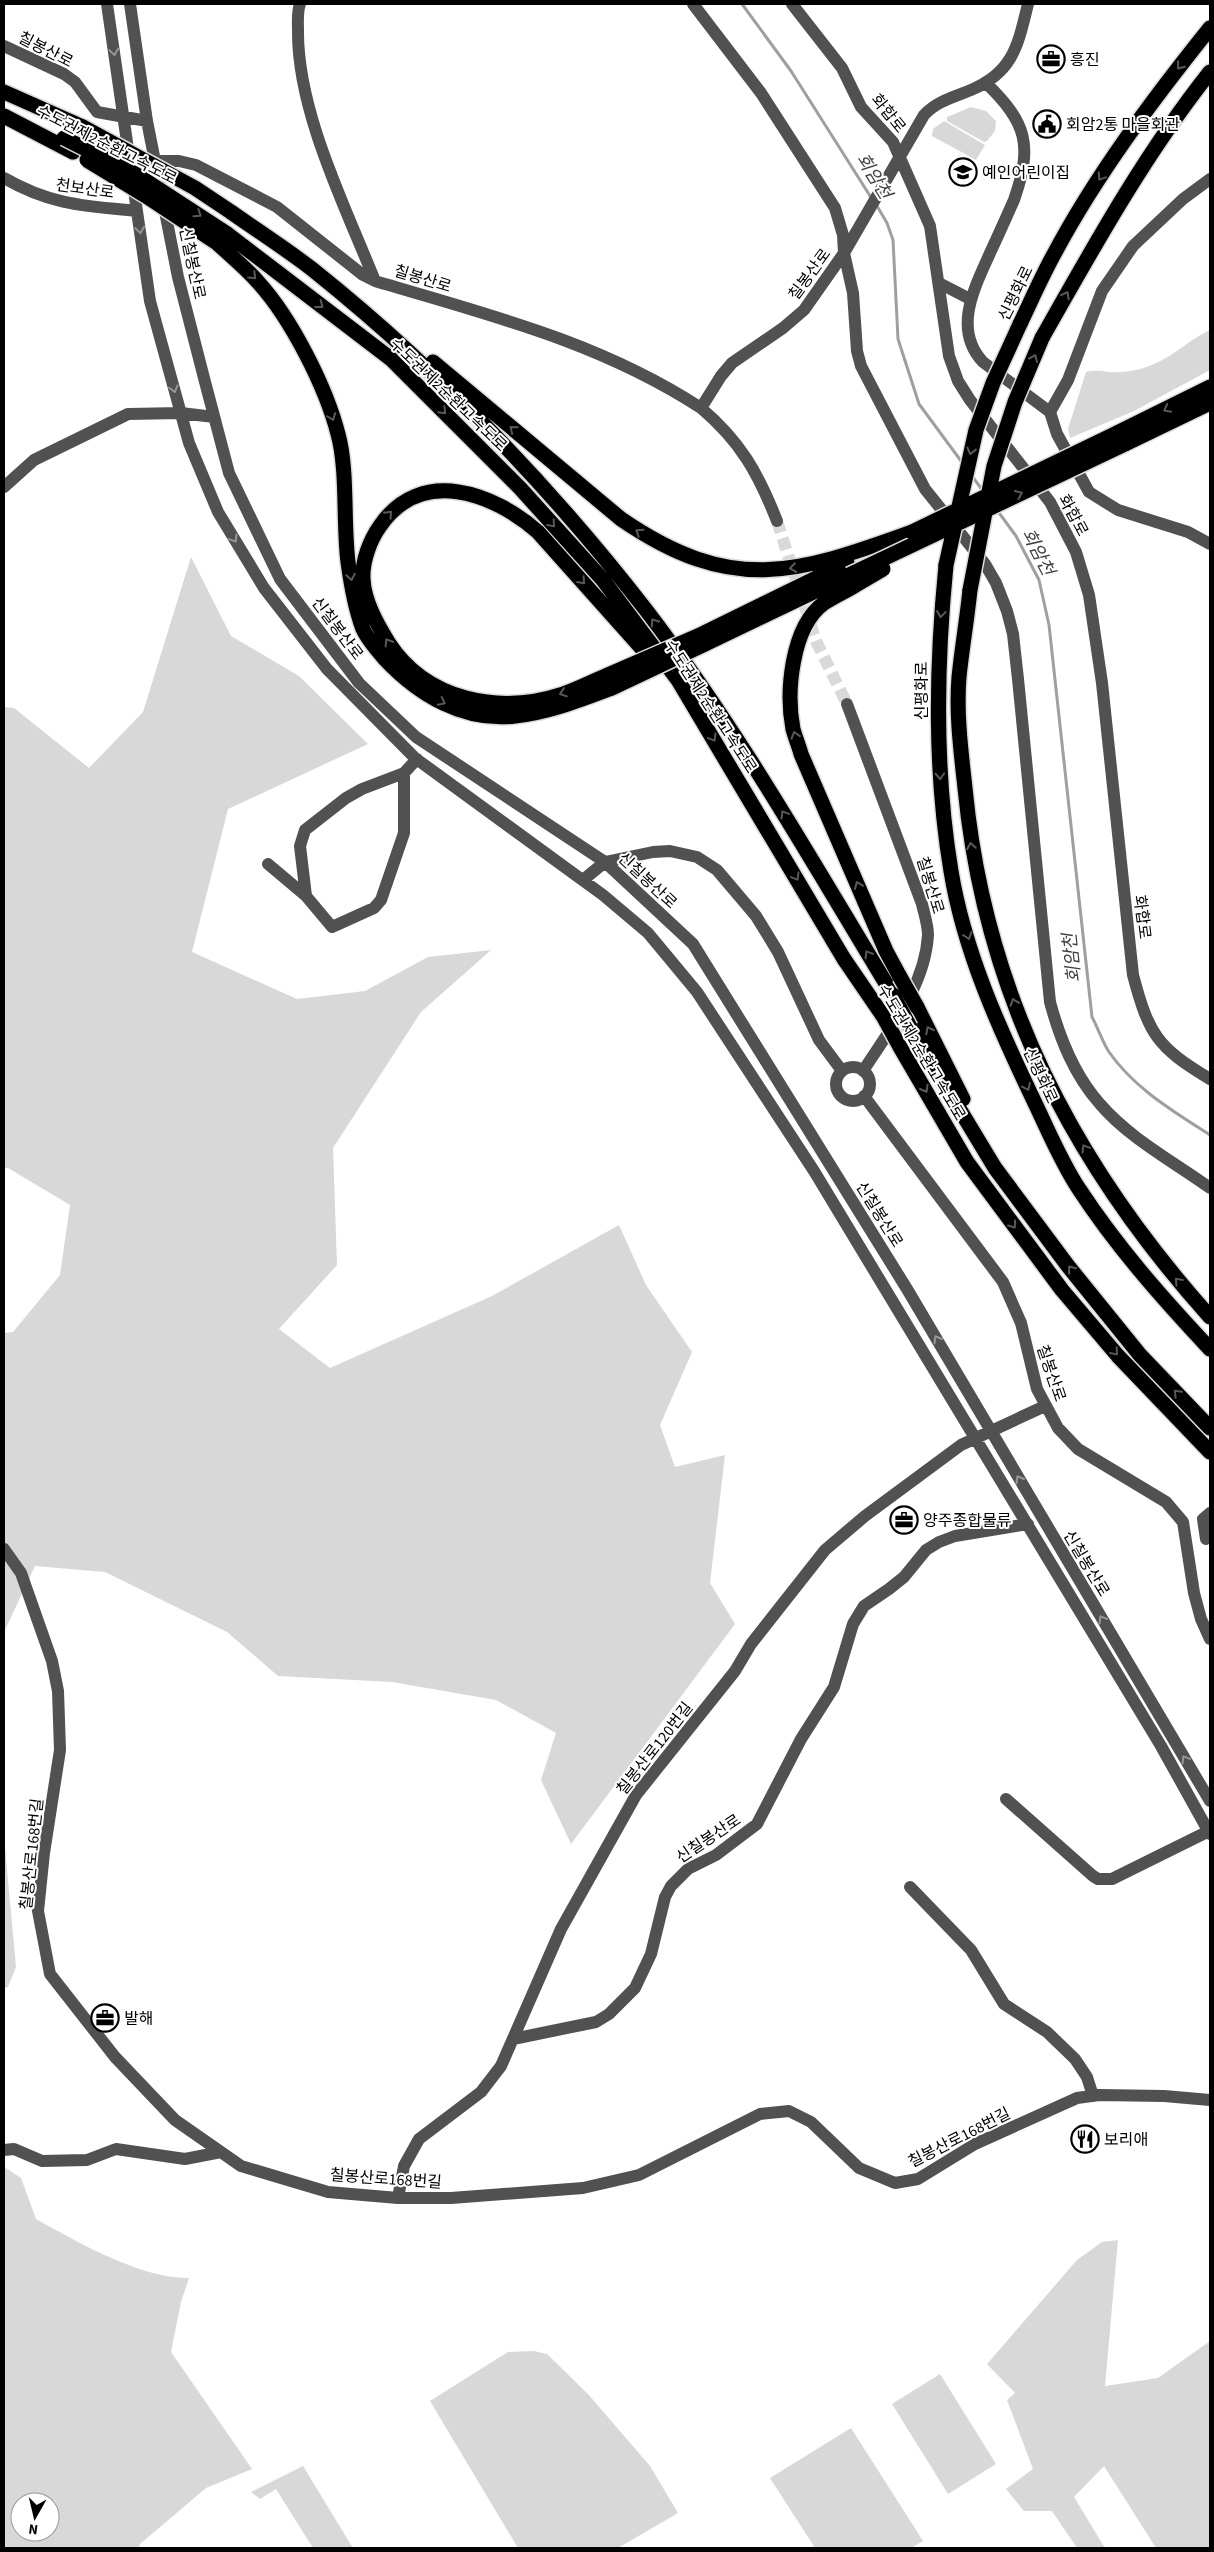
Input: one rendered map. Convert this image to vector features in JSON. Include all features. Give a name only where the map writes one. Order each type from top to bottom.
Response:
[{"type":"highway","name":"신평화로","points":[[1210,28],[1167,82],[1086,201],[1053,256],[993,383],[976,430],[946,565],[940,630],[938,688],[940,782],[951,871],[960,914],[984,988],[1012,1055],[1078,1188],[1152,1284],[1210,1349]]},
{"type":"highway","name":"신평화로","points":[[1210,72],[1157,144],[1104,229],[1042,338],[1015,402],[994,466],[970,590],[959,678],[960,748],[974,863],[984,909],[1027,1039],[1056,1100],[1098,1172],[1136,1230],[1210,1317]]},
{"type":"highway","name":"수도권제2순환고속도로","points":[[4,92],[83,126],[195,188],[232,212],[311,269],[395,339],[507,446],[552,496],[647,611],[763,778],[995,1168],[1068,1266],[1140,1355],[1210,1428]]},
{"type":"highway","name":"수도권제2순환고속도로","points":[[4,112],[64,138],[136,175],[391,359],[520,488],[603,580],[678,680],[844,959],[882,1016],[968,1162],[1062,1290],[1118,1356],[1210,1452]]},
{"type":"highway","points":[[4,116],[73,152],[221,238],[278,306],[314,371],[339,435],[345,536],[355,603],[363,630],[377,650],[396,671],[429,696],[458,710],[483,715],[513,716],[556,709],[610,681],[847,571],[960,523],[1121,439],[1210,387]]},
{"type":"highway","points":[[311,269],[396,329],[588,493],[645,536],[673,550],[716,565],[748,571],[847,571]]},
{"type":"highway","points":[[995,1168],[952,1076],[886,951],[801,754],[793,729],[790,684],[793,663],[803,631],[847,571],[912,532],[1121,439],[1210,404]]},
{"type":"highway","points":[[610,681],[537,700],[502,704],[473,702],[429,683],[413,672],[396,654],[379,627],[370,607],[365,591],[363,569],[375,533],[394,508],[419,494],[437,490],[474,495],[496,502],[521,517],[538,532],[701,718]]},
{"type":"street","name":"신칠봉산로","points":[[108,4],[150,301],[189,443],[218,512],[264,588],[328,669],[417,759],[583,880],[648,933],[698,992],[814,1171],[1162,1746],[1210,1832],[1112,1879],[1104,1880],[1093,1876],[1006,1799]]},
{"type":"street","name":"신칠봉산로","points":[[130,4],[147,121],[178,277],[214,417],[229,474],[280,579],[359,683],[416,737],[605,862],[693,944],[907,1289],[1210,1800]]},
{"type":"street","name":"칠봉산로","points":[[300,4],[298,52],[311,109],[335,183],[375,281],[569,340],[648,377],[701,408],[746,455],[761,480],[777,521]]},
{"type":"street","points":[[693,4],[761,93],[835,208],[843,235],[844,253],[853,293],[857,351],[861,366],[925,489],[986,564],[1007,611],[1013,634],[1018,679],[1050,1002],[1060,1036],[1085,1085],[1101,1105],[1144,1141],[1210,1188]]},
{"type":"street","name":"화합로","points":[[792,4],[842,68],[861,107],[893,142],[897,164],[930,226],[950,356],[958,381],[970,400],[1050,502],[1076,552],[1089,595],[1102,683],[1124,904],[1138,994],[1143,1012],[1155,1037],[1168,1050],[1210,1079]]},
{"type":"street","points":[[1028,4],[1016,52],[986,83],[1009,106],[1019,124],[1025,146],[1020,184],[970,299],[969,332],[977,355],[1050,412],[1057,434],[1089,492],[1118,510],[1188,532],[1210,544]]},
{"type":"street","name":"칠봉산로","points":[[4,46],[64,74],[75,82],[96,112],[147,121]]},
{"type":"street","name":"칠봉산로","points":[[701,408],[721,376],[732,364],[783,328],[804,310],[844,253],[897,164],[918,124],[930,108],[986,83]]},
{"type":"street","points":[[155,161],[179,161],[196,165],[277,207],[363,275],[375,281]]},
{"type":"street","name":"천보산로","points":[[4,178],[28,192],[63,203],[137,211]]},
{"type":"street","points":[[1050,412],[1068,380],[1102,291],[1133,246],[1183,199],[1210,179]]},
{"type":"street","points":[[939,283],[970,299]]},
{"type":"street","points":[[4,487],[34,460],[128,414],[181,413],[214,417]]},
{"type":"street","name":"칠봉산로","points":[[848,704],[922,904],[928,934],[922,965],[907,1003],[863,1070]]},
{"type":"street","points":[[306,896],[300,846],[305,830],[362,789],[404,773],[417,759]]},
{"type":"street","points":[[268,864],[306,896],[332,927],[378,904],[404,833],[404,773]]},
{"type":"street","points":[[583,880],[605,862],[653,852],[670,851],[698,857],[717,870],[756,916],[778,952],[819,1040],[842,1071]]},
{"type":"street","points":[[853,1067],[863,1070],[867,1075],[870,1086],[864,1096],[854,1100],[840,1095],[836,1085],[842,1071],[853,1067]]},
{"type":"street","name":"칠봉산로","points":[[864,1096],[1003,1282],[1021,1322],[1037,1389],[1058,1428],[1078,1449],[1174,1509],[1183,1522],[1194,1593],[1201,1620],[1210,1639]]},
{"type":"street","name":"칠봉산로120번길","points":[[398,2198],[404,2166],[419,2139],[481,2092],[501,2066],[561,1929],[614,1831],[636,1795],[735,1671],[757,1637],[825,1550],[842,1534],[954,1450],[1045,1406]]},
{"type":"street","points":[[1187,1539],[1208,1538],[1203,1519],[1210,1513]]},
{"type":"street","name":"신칠봉산로","points":[[513,2039],[596,2022],[609,2014],[635,1988],[652,1954],[665,1898],[672,1886],[688,1869],[716,1855],[757,1824],[801,1739],[834,1687],[853,1624],[864,1606],[889,1590],[904,1577],[926,1550],[939,1542],[955,1536],[1028,1524]]},
{"type":"street","name":"칠봉산로168번길","points":[[4,1549],[21,1573],[52,1661],[58,1690],[60,1750],[44,1853],[38,1911],[50,1974],[115,2057],[175,2120],[241,2166],[328,2192],[398,2198],[451,2198],[583,2188],[639,2175],[760,2114],[789,2111],[811,2122],[859,2168],[895,2183],[918,2178],[975,2144],[1068,2101],[1093,2096],[1164,2096],[1210,2100]]},
{"type":"street","points":[[910,1888],[971,1950],[1004,2004],[1047,2032],[1075,2059],[1086,2077],[1093,2096]]},
{"type":"street","points":[[4,2150],[14,2149],[42,2160],[87,2160],[116,2148],[185,2159],[222,2152]]},
{"type":"shaded area","points":[[971,107],[986,111],[996,121],[995,131],[987,141],[984,142],[947,121],[947,117]]},
{"type":"shaded area","points":[[944,121],[985,145],[976,160],[932,136],[933,129]]},
{"type":"shaded area","points":[[1210,330],[1210,370],[1134,411],[1070,438],[1068,429],[1086,372],[1120,372],[1144,368],[1168,357]]},
{"type":"shaded area","points":[[191,557],[231,636],[299,676],[368,744],[228,809],[192,952],[297,999],[365,991],[428,957],[491,950],[421,1012],[333,1148],[337,1265],[279,1329],[330,1368],[492,1296],[619,1225],[646,1285],[692,1352],[660,1425],[675,1467],[725,1455],[710,1583],[735,1624],[571,1844],[541,1780],[556,1733],[496,1700],[392,1682],[278,1676],[227,1632],[105,1572],[35,1566],[4,1632],[4,1333],[13,1332],[60,1275],[70,1205],[8,1168],[4,1168],[4,707],[14,708],[89,768],[143,712]]},
{"type":"shaded area","points":[[4,1837],[16,1967],[8,1987],[4,1988]]},
{"type":"shaded area","points":[[4,2167],[21,2178],[36,2219],[90,2248],[131,2266],[171,2277],[189,2278],[181,2302],[171,2352],[252,2469],[206,2488],[140,2544],[139,2548],[4,2548]]},
{"type":"shaded area","points":[[1118,2240],[1105,2386],[1158,2378],[1210,2341],[1210,2548],[1156,2548],[1104,2466],[1074,2497],[1105,2548],[1077,2548],[1052,2511],[1024,2511],[1006,2489],[1033,2469],[1007,2400],[1015,2393],[987,2364],[1077,2260],[1102,2242]]},
{"type":"shaded area","points":[[534,2351],[547,2354],[588,2394],[650,2466],[678,2513],[618,2548],[518,2548],[430,2401],[508,2352]]},
{"type":"shaded area","points":[[940,2374],[996,2464],[948,2494],[892,2404]]},
{"type":"shaded area","points":[[851,2428],[923,2541],[911,2548],[815,2548],[770,2478]]},
{"type":"shaded area","points":[[303,2466],[353,2548],[313,2548],[276,2489],[260,2499],[251,2492]]},
{"type":"waterway","name":"회암천","points":[[742,4],[791,71],[872,199]]},
{"type":"waterway","name":"회암천","points":[[877,206],[887,223],[893,240],[898,339],[919,404],[964,465]]},
{"type":"waterway","name":"회암천","points":[[972,476],[983,491]]},
{"type":"waterway","name":"회암천","points":[[997,510],[1016,536],[1039,580],[1049,625],[1092,1017],[1109,1052],[1119,1065],[1155,1098],[1210,1135]]},
{"type":"tunnel","points":[[777,521],[816,641],[847,704]]},
{"type":"place","name":"흥진","points":[[1051,59]]},
{"type":"place","name":"회암2통 마을회관","points":[[1047,124]]},
{"type":"place","name":"예인어린이집","points":[[963,172]]},
{"type":"place","name":"양주종합물류","points":[[904,1520]]},
{"type":"place","name":"발해","points":[[105,2018]]},
{"type":"place","name":"보리애","points":[[1085,2139]]}]
